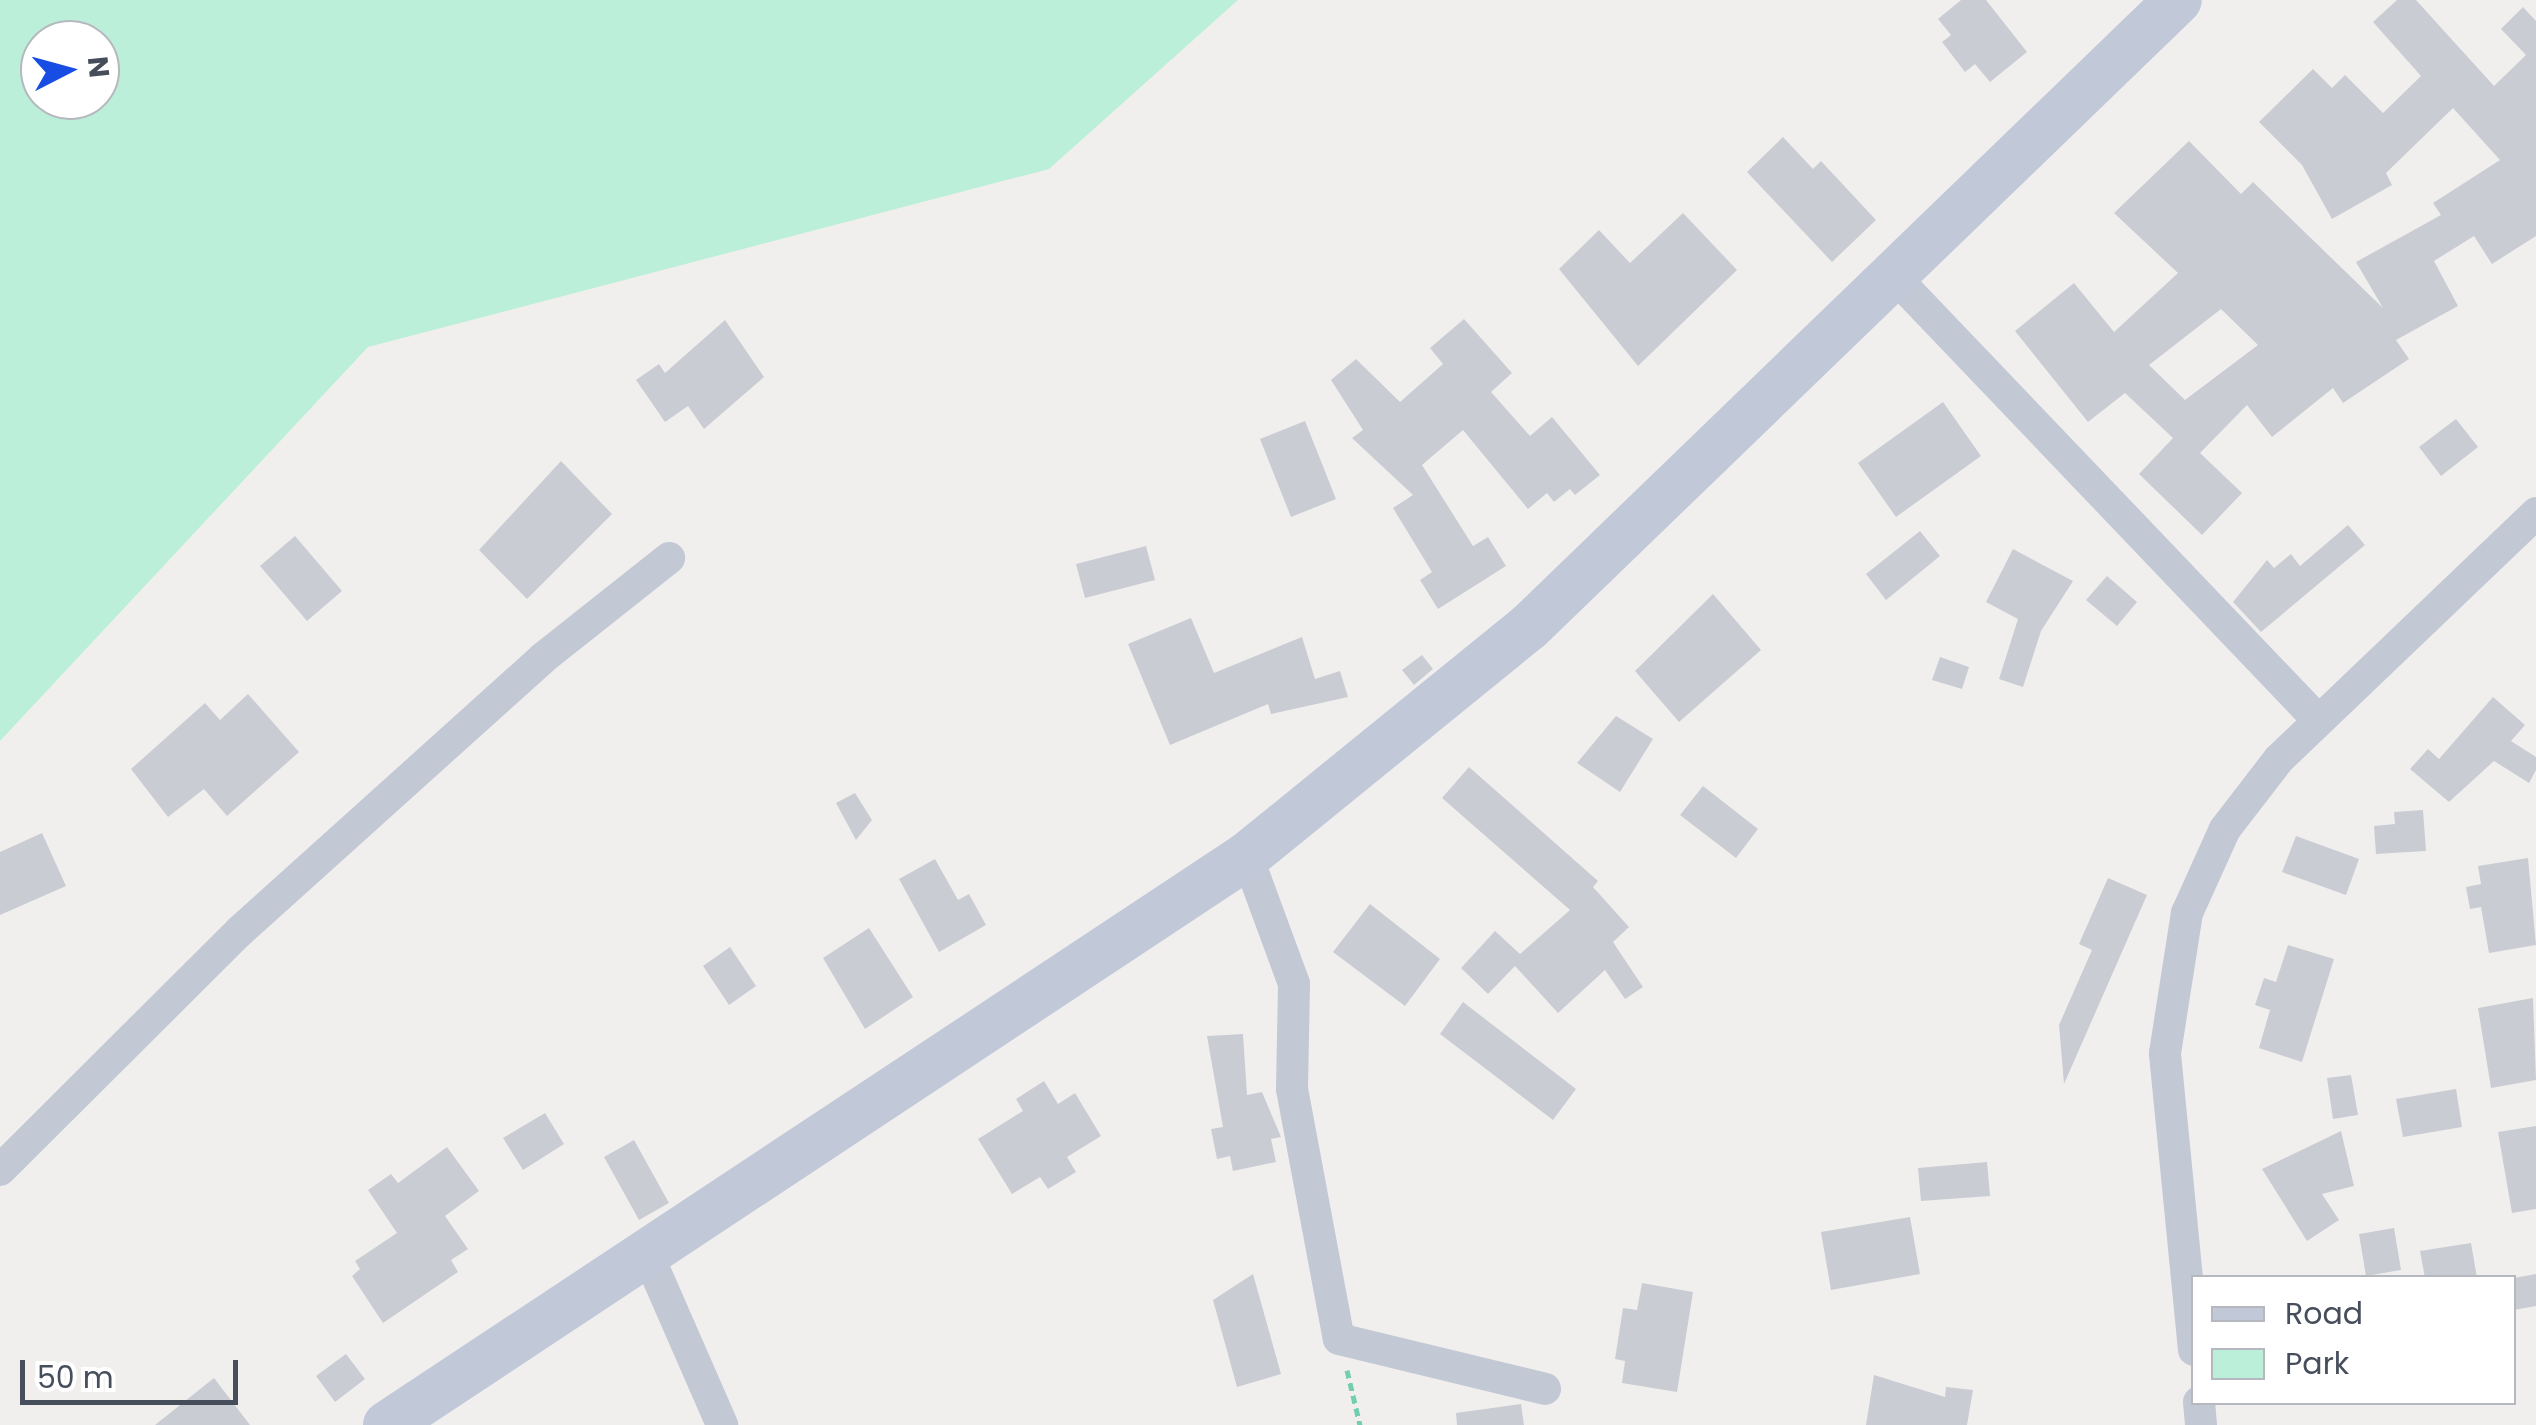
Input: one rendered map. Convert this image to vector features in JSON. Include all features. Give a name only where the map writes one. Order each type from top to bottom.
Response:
[{"type":"street","points":[[387,1425],[1247,856],[1530,627],[1890,273],[2178,0]]},
{"type":"street","points":[[1890,273],[2318,720]]},
{"type":"street","points":[[2191,1319],[2165,1053],[2172,978],[2225,830],[2318,720],[2536,512]]},
{"type":"street","points":[[0,1170],[240,932],[543,658],[669,558]]},
{"type":"street","points":[[1247,856],[1294,984],[1292,1088],[1339,1339],[1545,1389]]},
{"type":"street","points":[[647,1253],[722,1425]]},
{"type":"path","points":[[1339,1339],[1360,1425]]},
{"type":"green space","points":[[0,0],[1238,0],[1049,169],[368,347],[0,741]]},
{"type":"building","points":[[1961,0],[1986,0],[2027,52],[1990,82],[1975,64],[1965,72],[1942,42],[1951,35],[1938,19]]},
{"type":"building","points":[[2397,0],[2416,0],[2494,86],[2526,55],[2501,29],[2523,7],[2536,21],[2536,236],[2492,264],[2474,236],[2434,261],[2458,306],[2396,340],[2409,359],[2343,403],[2333,388],[2272,437],[2247,405],[2200,453],[2242,493],[2202,535],[2139,474],[2173,438],[2125,393],[2088,422],[2015,331],[2074,283],[2114,332],[2178,273],[2114,213],[2189,141],[2241,194],[2253,182],[2383,308],[2356,262],[2441,215],[2433,203],[2500,160],[2453,108],[2386,173],[2392,185],[2332,219],[2302,165],[2259,122],[2313,69],[2332,88],[2345,75],[2383,113],[2421,76],[2373,22]],"holes":[[[2221,309],[2258,345],[2185,400],[2149,365]]]},
{"type":"building","points":[[1783,137],[1813,169],[1821,161],[1876,220],[1832,262],[1747,172]]},
{"type":"building","points":[[1683,213],[1737,270],[1638,366],[1559,269],[1599,230],[1630,263]]},
{"type":"building","points":[[1464,319],[1512,373],[1491,392],[1530,436],[1552,417],[1600,475],[1575,495],[1570,489],[1554,502],[1547,493],[1528,509],[1463,430],[1422,465],[1473,546],[1488,537],[1506,566],[1438,609],[1420,580],[1432,572],[1393,508],[1413,495],[1352,438],[1363,430],[1331,380],[1356,359],[1400,402],[1443,364],[1430,348]]},
{"type":"building","points":[[725,320],[764,377],[704,429],[688,406],[665,422],[636,380],[659,364],[665,373]]},
{"type":"building","points":[[1943,402],[1981,456],[1896,517],[1858,463]]},
{"type":"building","points":[[2456,419],[2478,447],[2441,476],[2419,447]]},
{"type":"building","points":[[1305,421],[1336,499],[1291,517],[1260,439]]},
{"type":"building","points":[[561,461],[612,514],[527,599],[479,550]]},
{"type":"building","points":[[2348,525],[2365,545],[2261,632],[2233,602],[2267,560],[2274,568],[2291,554],[2300,566]]},
{"type":"building","points":[[1920,531],[1940,556],[1886,600],[1866,574]]},
{"type":"building","points":[[295,536],[342,591],[307,621],[260,566]]},
{"type":"building","points":[[1146,546],[1155,580],[1085,598],[1076,564]]},
{"type":"building","points":[[2013,549],[2073,581],[2041,631],[2023,687],[1999,679],[2018,619],[1986,602]]},
{"type":"building","points":[[2107,576],[2137,602],[2117,626],[2086,600]]},
{"type":"building","points":[[1713,594],[1761,650],[1679,722],[1635,671]]},
{"type":"building","points":[[1191,618],[1214,673],[1302,637],[1315,679],[1340,671],[1348,697],[1271,714],[1268,704],[1170,745],[1128,644]]},
{"type":"building","points":[[1422,655],[1433,669],[1414,685],[1402,670]]},
{"type":"building","points":[[1940,657],[1969,667],[1962,689],[1932,680]]},
{"type":"building","points":[[248,694],[299,752],[227,816],[204,789],[168,817],[131,769],[205,703],[220,720]]},
{"type":"building","points":[[2493,697],[2525,725],[2511,741],[2536,757],[2536,770],[2529,783],[2494,761],[2449,802],[2410,769],[2428,749],[2439,759]]},
{"type":"building","points":[[1616,716],[1653,739],[1620,792],[1577,763]]},
{"type":"building","points":[[1469,767],[1598,881],[1593,887],[1629,927],[1613,942],[1643,987],[1625,999],[1605,970],[1558,1013],[1515,966],[1488,994],[1461,968],[1495,931],[1520,954],[1570,910],[1442,798]]},
{"type":"building","points":[[1703,786],[1758,829],[1736,858],[1680,815]]},
{"type":"building","points":[[855,793],[872,820],[856,840],[836,803]]},
{"type":"building","points":[[2423,810],[2426,851],[2376,854],[2374,826],[2395,824],[2394,812]]},
{"type":"building","points":[[42,833],[66,886],[0,915],[0,852]]},
{"type":"building","points":[[2296,836],[2359,859],[2346,895],[2282,872]]},
{"type":"building","points":[[2528,858],[2536,945],[2489,953],[2481,907],[2470,909],[2466,887],[2481,884],[2478,866]]},
{"type":"building","points":[[935,859],[958,900],[969,894],[986,925],[939,952],[899,879]]},
{"type":"building","points":[[2108,878],[2147,895],[2064,1084],[2059,1025],[2092,950],[2079,944]]},
{"type":"building","points":[[1370,904],[1440,959],[1405,1006],[1333,952]]},
{"type":"building","points":[[869,928],[913,997],[865,1029],[823,958]]},
{"type":"building","points":[[2288,945],[2334,959],[2302,1062],[2259,1048],[2270,1010],[2255,1005],[2264,978],[2276,982]]},
{"type":"building","points":[[730,947],[756,986],[729,1005],[703,966]]},
{"type":"building","points":[[2533,998],[2536,1080],[2491,1088],[2478,1008]]},
{"type":"building","points":[[1463,1002],[1576,1089],[1553,1120],[1440,1034]]},
{"type":"building","points":[[1243,1034],[1247,1095],[1262,1092],[1281,1137],[1271,1139],[1276,1162],[1233,1171],[1230,1156],[1217,1159],[1211,1129],[1223,1127],[1207,1036]]},
{"type":"building","points":[[2351,1075],[2358,1115],[2333,1119],[2327,1078]]},
{"type":"building","points":[[1044,1081],[1058,1104],[1075,1093],[1101,1136],[1067,1157],[1076,1172],[1048,1189],[1040,1177],[1012,1194],[978,1139],[1023,1111],[1016,1099]]},
{"type":"building","points":[[2456,1089],[2462,1127],[2403,1137],[2396,1099]]},
{"type":"building","points":[[545,1113],[564,1144],[523,1170],[503,1138]]},
{"type":"building","points":[[2536,1126],[2536,1209],[2512,1213],[2498,1132]]},
{"type":"building","points":[[2341,1131],[2354,1186],[2322,1194],[2339,1220],[2307,1241],[2262,1169]]},
{"type":"building","points":[[634,1140],[669,1203],[639,1220],[604,1157]]},
{"type":"building","points":[[447,1147],[479,1191],[445,1216],[468,1249],[451,1260],[458,1272],[383,1323],[352,1276],[360,1269],[355,1261],[397,1233],[368,1190],[391,1174],[398,1183]]},
{"type":"building","points":[[1987,1162],[1990,1196],[1921,1201],[1918,1168]]},
{"type":"building","points":[[1910,1217],[1920,1274],[1831,1290],[1821,1232]]},
{"type":"building","points":[[2394,1228],[2401,1270],[2366,1275],[2359,1234]]},
{"type":"building","points":[[2471,1243],[2476,1275],[2424,1275],[2420,1251]]},
{"type":"building","points":[[1253,1274],[1281,1374],[1237,1387],[1213,1300]]},
{"type":"building","points":[[2536,1274],[2536,1306],[2516,1310],[2516,1278]]},
{"type":"building","points":[[1642,1283],[1693,1292],[1677,1392],[1622,1383],[1625,1361],[1615,1359],[1623,1308],[1637,1310]]},
{"type":"building","points":[[346,1354],[365,1379],[335,1402],[316,1376]]},
{"type":"building","points":[[1874,1375],[1945,1397],[1946,1387],[1973,1390],[1967,1425],[1866,1425]]},
{"type":"building","points":[[214,1378],[250,1425],[155,1425]]},
{"type":"building","points":[[1521,1404],[1524,1425],[1457,1425],[1456,1413]]}]
